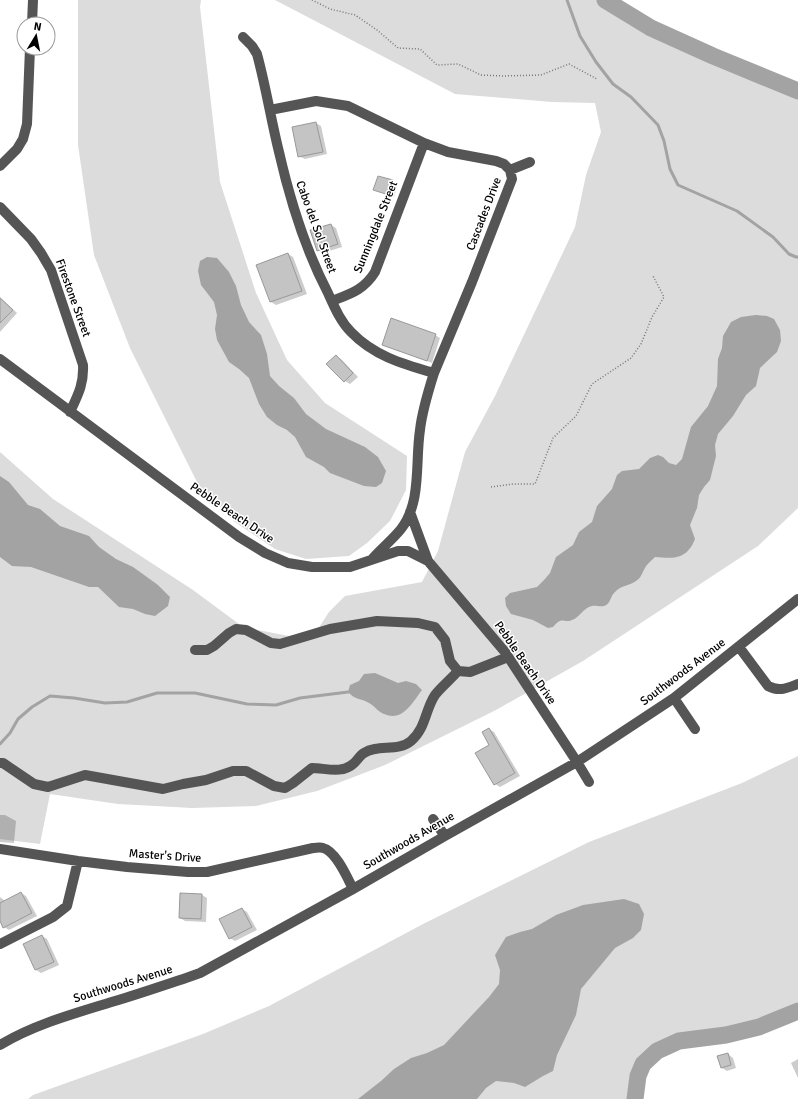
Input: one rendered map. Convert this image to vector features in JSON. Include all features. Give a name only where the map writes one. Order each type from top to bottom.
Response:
[{"type":"street","points":[[32,16],[33,0]]},
{"type":"street","name":"Cabo del Sol Street","points":[[243,37],[252,46],[257,54],[289,192],[318,274],[339,317],[350,331],[363,343],[396,362],[434,373]]},
{"type":"street","points":[[0,166],[17,149],[23,139],[27,124],[30,56]]},
{"type":"street","name":"Cascades Drive","points":[[270,110],[316,101],[332,102],[348,106],[424,143],[448,152],[500,162],[510,170],[512,179],[472,282],[434,373],[420,431],[417,480],[410,512],[401,529],[369,562]]},
{"type":"street","name":"Sunningdale Street","points":[[332,301],[358,290],[366,285],[371,279],[424,143]]},
{"type":"street","points":[[510,170],[530,162]]},
{"type":"street","name":"Firestone Street","points":[[0,207],[31,239],[41,253],[51,270],[59,290],[83,365],[84,377],[81,390],[70,412]]},
{"type":"street","name":"Pebble Beach Drive","points":[[0,359],[239,537],[265,553],[288,563],[312,567],[350,567],[369,562],[389,553],[398,551],[408,551],[428,561],[508,657],[589,782]]},
{"type":"street","points":[[410,512],[428,561]]},
{"type":"street","name":"Southwoods Avenue","points":[[0,1045],[14,1037],[50,1022],[200,973],[353,889],[577,762],[674,698],[798,599]]},
{"type":"street","points":[[195,650],[207,650],[229,633],[236,630],[246,630],[271,643],[280,644],[330,629],[377,621],[418,623],[435,627],[446,640],[450,661],[458,671],[470,672],[508,657]]},
{"type":"street","points":[[739,647],[768,686],[775,689],[784,689],[798,684]]},
{"type":"street","points":[[0,763],[3,763],[34,784],[48,787],[85,775],[163,789],[206,780],[233,771],[246,771],[274,786],[285,788],[293,784],[312,768],[336,770],[343,769],[352,765],[364,753],[377,748],[396,747],[410,742],[422,728],[434,696],[458,671]]},
{"type":"street","points":[[674,698],[695,729]]},
{"type":"street","points":[[433,819],[445,836]]},
{"type":"street","name":"Master's Drive","points":[[0,849],[127,867],[207,872],[323,847],[336,858],[353,889]]},
{"type":"street","points":[[0,944],[53,917],[67,906],[78,861]]},
{"type":"path","points":[[312,0],[330,9],[355,15],[377,30],[398,48],[420,49],[437,65],[458,64],[481,75],[502,76],[541,75],[569,64],[597,79]]},
{"type":"path","points":[[491,487],[513,484],[535,484],[553,438],[576,416],[592,384],[631,358],[641,344],[652,317],[664,297],[653,276]]},
{"type":"shaded area","points":[[78,0],[201,0],[200,7],[220,182],[256,293],[287,360],[325,403],[407,456],[406,490],[390,521],[367,543],[349,556],[306,559],[275,549],[235,522],[198,484],[130,348],[94,255],[78,145]]},
{"type":"shaded area","points":[[275,0],[605,0],[651,28],[713,56],[798,91],[798,508],[758,546],[583,661],[496,710],[385,765],[317,791],[256,806],[192,808],[118,804],[50,794],[40,844],[0,839],[0,452],[53,499],[193,590],[243,627],[289,636],[316,632],[329,612],[345,596],[422,582],[438,551],[465,452],[495,396],[575,227],[586,175],[601,132],[595,103],[552,102],[455,94]]},
{"type":"shaded area","points":[[207,257],[217,258],[229,272],[236,286],[241,305],[249,322],[261,335],[267,354],[270,376],[279,386],[294,398],[306,414],[326,429],[365,447],[378,457],[386,471],[382,483],[376,487],[364,486],[330,473],[324,467],[306,457],[295,437],[267,417],[259,404],[249,378],[229,362],[217,340],[215,329],[217,315],[214,302],[201,285],[198,271],[200,261]]},
{"type":"shaded area","points":[[756,315],[767,316],[774,319],[780,330],[781,341],[777,352],[760,368],[756,386],[746,395],[733,416],[718,434],[715,445],[716,456],[710,480],[699,495],[697,508],[690,525],[695,539],[688,551],[680,556],[669,558],[655,557],[647,565],[638,580],[617,590],[606,605],[589,607],[574,619],[569,621],[559,621],[553,627],[548,628],[533,620],[511,614],[506,606],[505,598],[510,593],[537,587],[544,580],[550,573],[556,557],[573,545],[579,532],[592,522],[597,506],[612,489],[617,475],[622,471],[639,469],[650,458],[658,455],[663,457],[669,463],[676,465],[682,459],[691,427],[708,406],[717,386],[718,359],[722,348],[723,336],[731,322],[741,317]]},
{"type":"shaded area","points":[[0,476],[9,482],[28,505],[40,509],[60,526],[89,536],[99,547],[116,559],[133,567],[158,585],[170,597],[168,606],[155,616],[133,609],[119,607],[98,587],[89,587],[31,567],[12,566],[0,557]]},
{"type":"shaded area","points":[[375,673],[398,683],[406,681],[416,684],[422,690],[411,705],[402,713],[391,716],[384,714],[371,704],[353,696],[348,692],[350,685],[359,681],[364,674]]},
{"type":"shaded area","points":[[798,756],[798,1011],[759,1027],[726,1035],[679,1041],[657,1051],[643,1064],[638,1076],[635,1099],[28,1099],[33,1095],[203,1034],[269,1006],[425,923],[589,842],[742,783]]},
{"type":"shaded area","points":[[624,899],[639,904],[644,914],[641,930],[633,938],[615,948],[581,989],[576,1015],[557,1055],[553,1071],[525,1087],[514,1083],[496,1081],[486,1088],[477,1099],[358,1099],[394,1069],[411,1058],[427,1053],[444,1045],[489,997],[499,984],[500,970],[495,955],[506,937],[532,929],[556,915],[583,905]]},
{"type":"building","points":[[316,122],[323,152],[298,157],[292,127]]},
{"type":"building","points":[[378,176],[393,180],[389,195],[373,190]]},
{"type":"building","points":[[331,224],[338,244],[317,251],[310,230]]},
{"type":"building","points":[[288,253],[302,291],[270,302],[256,265]]},
{"type":"building","points":[[0,298],[13,310],[0,323]]},
{"type":"building","points":[[391,318],[436,334],[427,361],[382,345]]},
{"type":"building","points":[[336,355],[353,373],[344,382],[326,364]]},
{"type":"building","points":[[489,728],[515,773],[494,785],[475,753],[489,745],[482,732]]},
{"type":"building","points":[[21,892],[32,913],[3,928],[0,921],[0,903]]},
{"type":"building","points":[[180,893],[202,894],[201,919],[179,918]]},
{"type":"building","points":[[242,908],[252,927],[229,939],[219,919]]},
{"type":"building","points":[[42,935],[54,962],[35,970],[23,944]]},
{"type":"building","points":[[728,1053],[731,1065],[721,1068],[717,1056]]},
{"type":"waterway","points":[[567,0],[580,36],[596,62],[613,84],[631,97],[658,125],[664,141],[670,169],[678,185],[737,211],[773,237],[789,254],[798,257]]},
{"type":"waterway","points":[[605,0],[651,28],[713,56],[798,91]]},
{"type":"waterway","points":[[0,744],[10,733],[18,719],[32,707],[50,696],[105,703],[127,702],[157,693],[195,693],[247,704],[276,705],[300,698],[348,692]]},
{"type":"waterway","points":[[635,1099],[638,1076],[643,1064],[657,1051],[679,1041],[726,1035],[759,1027],[798,1011]]}]
